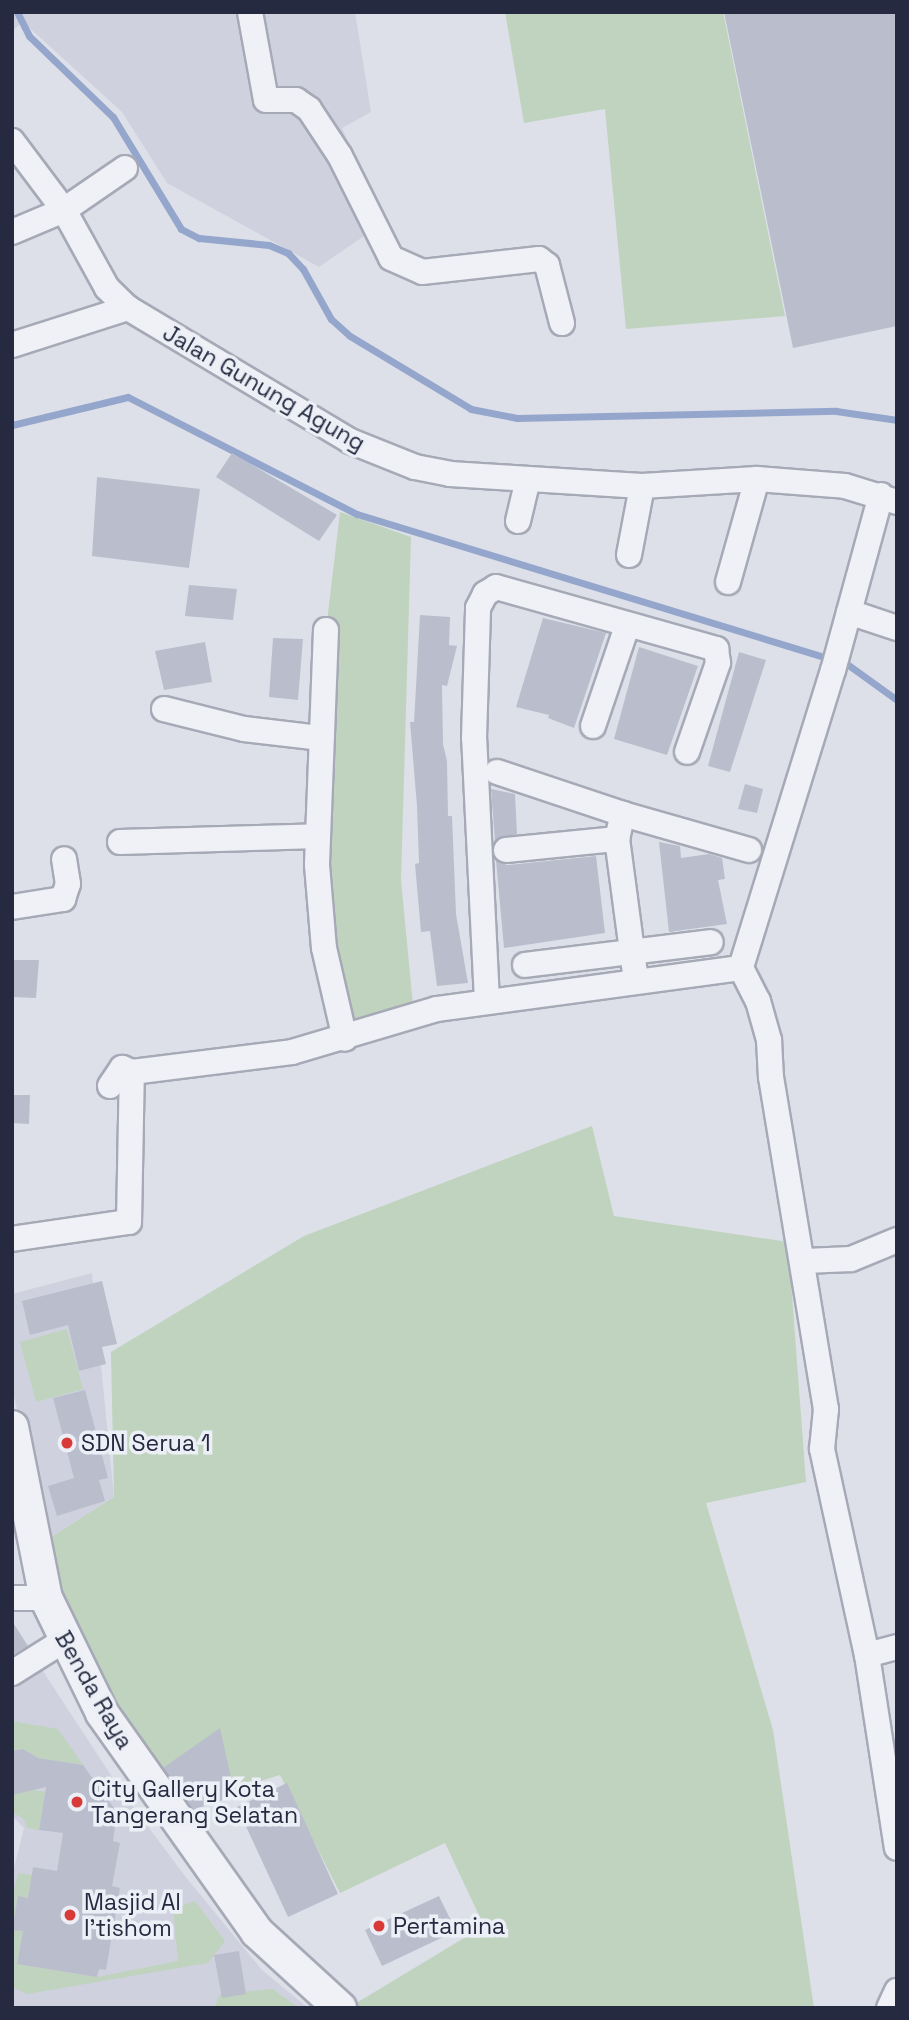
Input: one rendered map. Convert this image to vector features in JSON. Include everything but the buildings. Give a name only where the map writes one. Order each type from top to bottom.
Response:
[{"type":"street","points":[[250,12],[266,100],[296,100],[309,108],[340,156],[391,258],[422,272],[539,259],[547,265],[562,323]]},
{"type":"street","name":"Jalan Gunung Agung","points":[[12,141],[64,210],[107,288],[128,308],[350,441],[415,467],[528,479],[642,486],[757,479],[845,486],[889,499]]},
{"type":"street","points":[[12,232],[64,210],[125,168]]},
{"type":"street","points":[[12,345],[128,308]]},
{"type":"street","points":[[518,521],[528,479]]},
{"type":"street","points":[[728,582],[757,479]]},
{"type":"street","points":[[629,555],[642,486]]},
{"type":"street","points":[[889,499],[849,612],[741,968],[758,1001],[769,1040],[771,1077],[805,1261],[826,1409],[822,1449],[867,1655],[895,1835]]},
{"type":"street","points":[[487,1001],[474,738],[478,608],[485,594],[496,587],[716,649],[718,663],[687,752]]},
{"type":"street","points":[[849,612],[897,628]]},
{"type":"street","points":[[593,726],[628,626]]},
{"type":"street","points":[[326,630],[318,836],[324,948],[345,1039]]},
{"type":"street","points":[[164,709],[244,729],[321,738]]},
{"type":"street","points":[[497,772],[623,814],[749,850]]},
{"type":"street","points":[[623,814],[617,839],[636,981]]},
{"type":"street","points":[[120,842],[318,836]]},
{"type":"street","points":[[506,850],[617,839]]},
{"type":"street","points":[[12,907],[63,899],[68,884],[64,859]]},
{"type":"street","points":[[525,965],[632,954],[711,942]]},
{"type":"street","points":[[110,1086],[116,1072],[127,1068],[132,1072],[292,1052],[345,1039],[437,1009],[741,968]]},
{"type":"street","points":[[12,1239],[129,1222],[132,1072]]},
{"type":"street","points":[[805,1261],[851,1259],[897,1240]]},
{"type":"street","name":"Benda Raya","points":[[12,1427],[46,1598],[63,1641],[102,1713],[205,1864],[257,1932],[340,2008]]},
{"type":"street","points":[[12,1598],[46,1598]]},
{"type":"street","points":[[12,1673],[63,1641]]},
{"type":"street","points":[[867,1655],[897,1647]]},
{"type":"street","points":[[889,2008],[897,1991]]},
{"type":"shaded area","points":[[12,12],[355,12],[371,112],[342,128],[383,223],[319,267],[167,183],[122,112],[23,22],[12,31]]},
{"type":"shaded area","name":"SDN Serua 1","points":[[92,1273],[114,1497],[48,1539],[12,1388],[12,1294]]},
{"type":"shaded area","points":[[37,1662],[120,1789],[185,1876],[262,1970],[308,2008],[12,2008],[12,1876],[24,1828],[12,1816],[12,1679]]},
{"type":"green space","points":[[505,12],[723,12],[785,316],[626,329],[605,109],[524,123]]},
{"type":"green space","points":[[340,512],[411,537],[401,880],[414,1016],[345,1039],[324,948],[326,630]]},
{"type":"green space","points":[[592,1126],[614,1216],[788,1242],[806,1482],[706,1503],[773,1730],[814,2008],[348,2008],[484,1926],[445,1843],[340,1893],[280,1775],[177,1807],[98,1692],[57,1597],[48,1539],[114,1497],[111,1352],[304,1236]]},
{"type":"green space","points":[[67,1329],[83,1389],[36,1402],[20,1342]]},
{"type":"green space","points":[[12,1721],[58,1729],[83,1765],[38,1758],[23,1749],[12,1751]]},
{"type":"green space","points":[[33,1790],[45,1792],[39,1830],[27,1828],[24,1819],[12,1812],[12,1793]]},
{"type":"green space","points":[[18,1873],[32,1875],[28,1898],[18,1896],[12,1929],[12,1898]]},
{"type":"green space","points":[[195,1901],[225,1941],[208,1963],[27,1994],[12,1987],[12,1929],[23,1931],[18,1964],[97,1977],[178,1961],[173,1909]]},
{"type":"green space","points":[[273,1989],[299,2008],[214,2008],[220,1994]]},
{"type":"waterway","points":[[17,12],[29,36],[113,117],[181,229],[199,238],[269,245],[288,253],[303,269],[331,319],[350,336],[471,409],[517,418],[836,411],[897,420]]},
{"type":"waterway","points":[[12,425],[128,397],[357,514],[847,664],[897,700]]},
{"type":"place","name":"SDN Serua 1","points":[[67,1443]]},
{"type":"place","name":"City Gallery Kota Tangerang Selatan","points":[[77,1802]]},
{"type":"place","name":"Masjid Al I'tishom","points":[[70,1915]]},
{"type":"place","name":"Pertamina","points":[[379,1926]]}]
